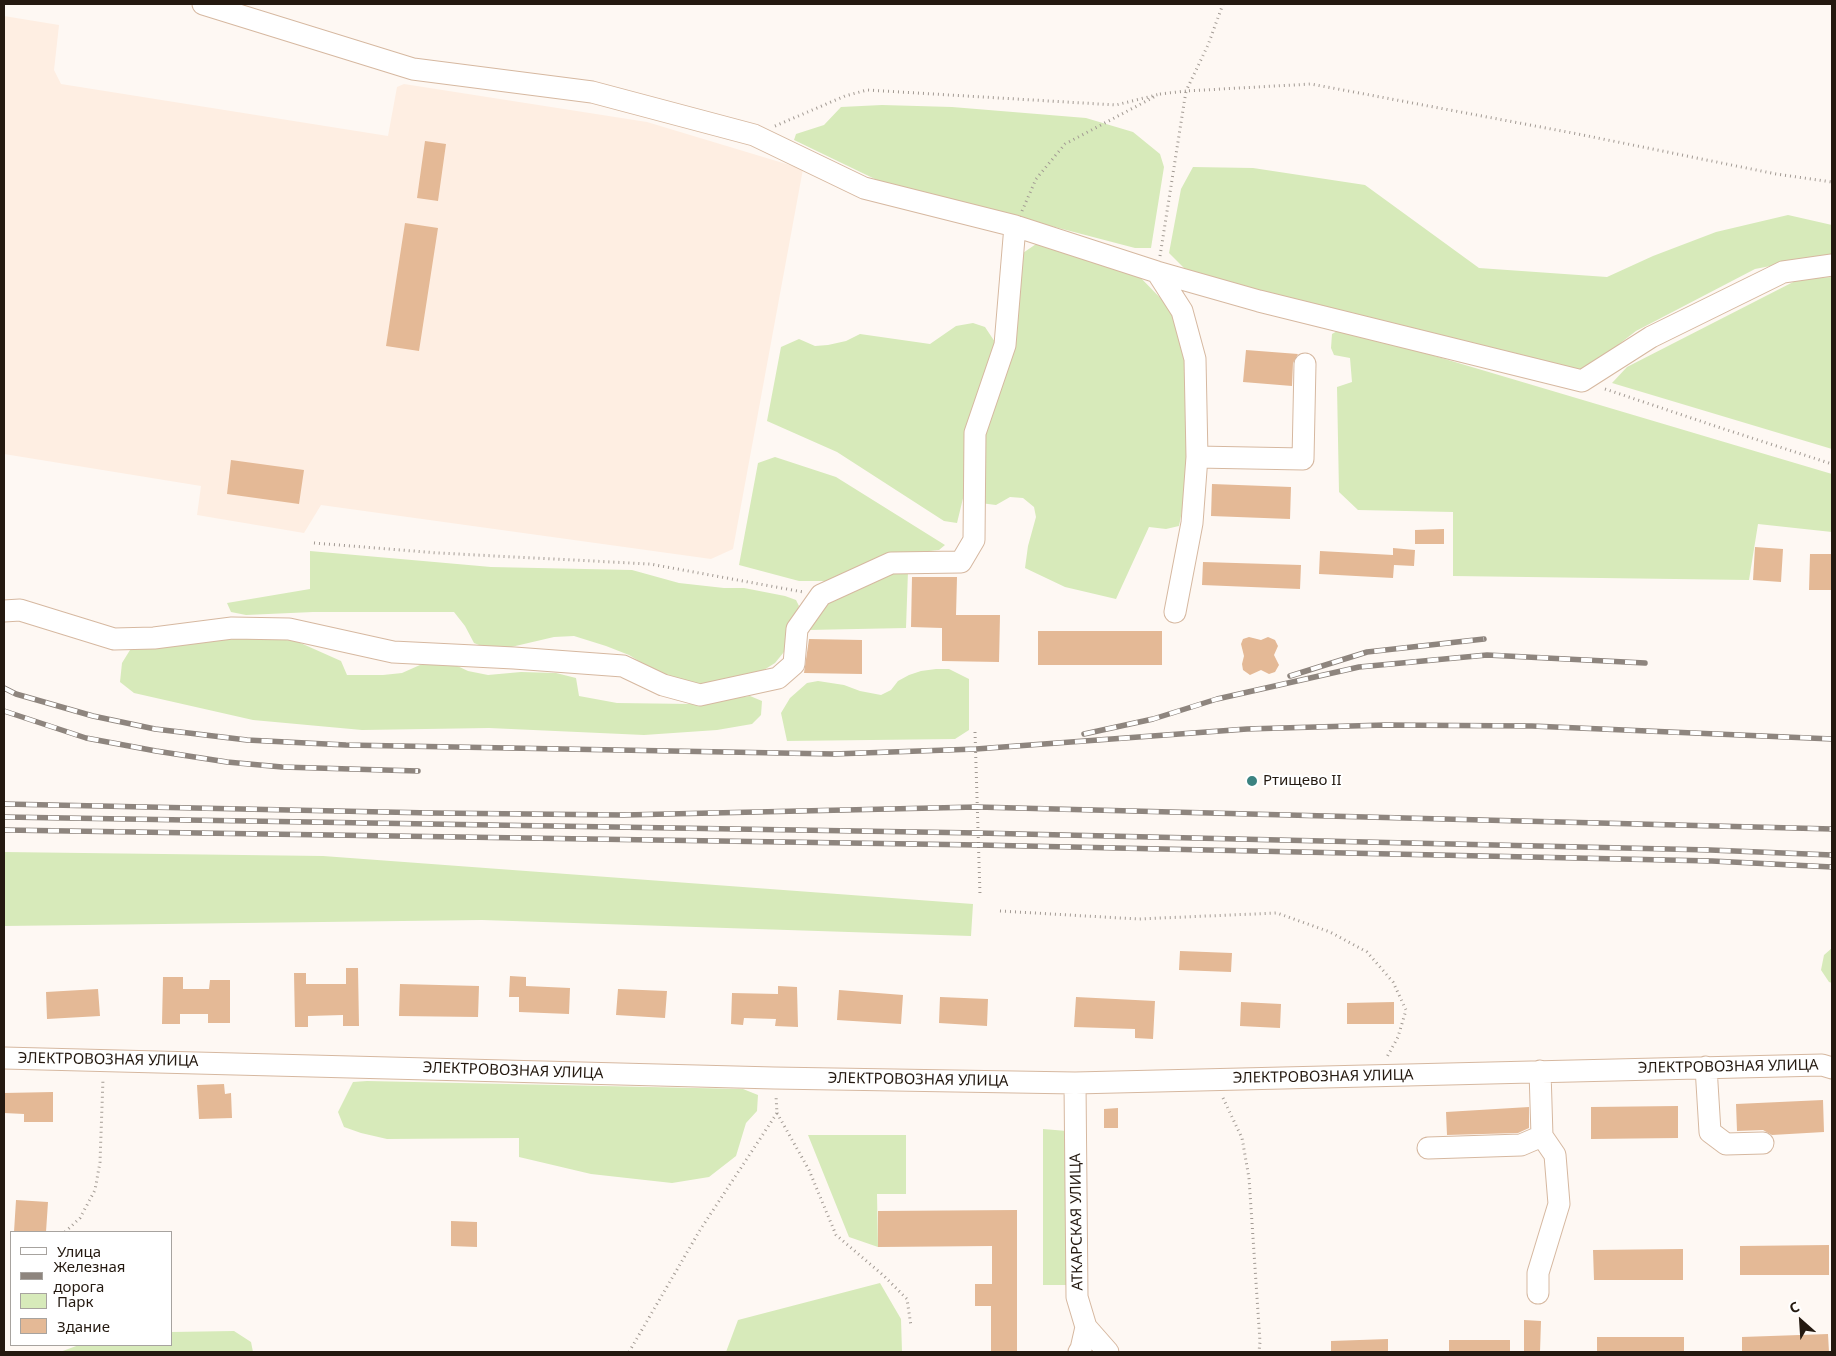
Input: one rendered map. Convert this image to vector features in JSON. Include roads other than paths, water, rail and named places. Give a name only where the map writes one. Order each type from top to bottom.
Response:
[{"type":"street","points":[[203,4],[413,69],[592,92],[754,135],[864,188],[1015,226],[1157,272],[1259,301],[1582,381],[1651,337],[1783,272],[1832,265]]},
{"type":"street","points":[[4,611],[20,610],[114,639],[154,638],[232,628],[289,629],[393,652],[623,666],[663,685],[700,695],[778,678],[794,664],[797,629],[821,595],[891,563],[961,562],[974,540],[975,433],[1005,345],[1015,226]]},
{"type":"street","points":[[1157,272],[1182,311],[1195,360],[1197,457],[1192,523],[1176,612]]},
{"type":"street","points":[[1197,457],[1303,459],[1305,364]]},
{"type":"street","name":"ЭЛЕКТРОВОЗНАЯ УЛИЦА","points":[[4,1058],[774,1078],[1075,1083],[1706,1067],[1822,1065],[1832,1068]]},
{"type":"street","points":[[1706,1067],[1710,1132],[1726,1144],[1763,1143]]},
{"type":"street","points":[[1538,1293],[1538,1273],[1559,1204],[1555,1155],[1542,1136],[1540,1072]]},
{"type":"street","name":"АТКАРСКАЯ УЛИЦА","points":[[1075,1083],[1077,1296],[1086,1327],[1108,1352]]},
{"type":"street","points":[[1428,1148],[1521,1145],[1542,1136]]},
{"type":"street","points":[[1079,1352],[1086,1327]]},
{"type":"railway","points":[[1290,676],[1367,652],[1484,639]]},
{"type":"railway","points":[[1084,734],[1153,719],[1217,699],[1359,667],[1487,655],[1645,663]]},
{"type":"railway","points":[[4,688],[16,694],[93,716],[155,729],[247,740],[346,745],[834,754],[976,749],[1247,729],[1385,725],[1532,726],[1832,739]]},
{"type":"railway","points":[[4,711],[86,738],[227,762],[282,767],[418,771]]},
{"type":"railway","points":[[4,804],[624,815],[977,807],[1832,829]]},
{"type":"railway","points":[[4,817],[978,833],[1710,850],[1832,855]]},
{"type":"railway","points":[[4,830],[979,845],[1712,861],[1832,867]]},
{"type":"place","name":"Ртищево II","points":[[1252,781]]}]
